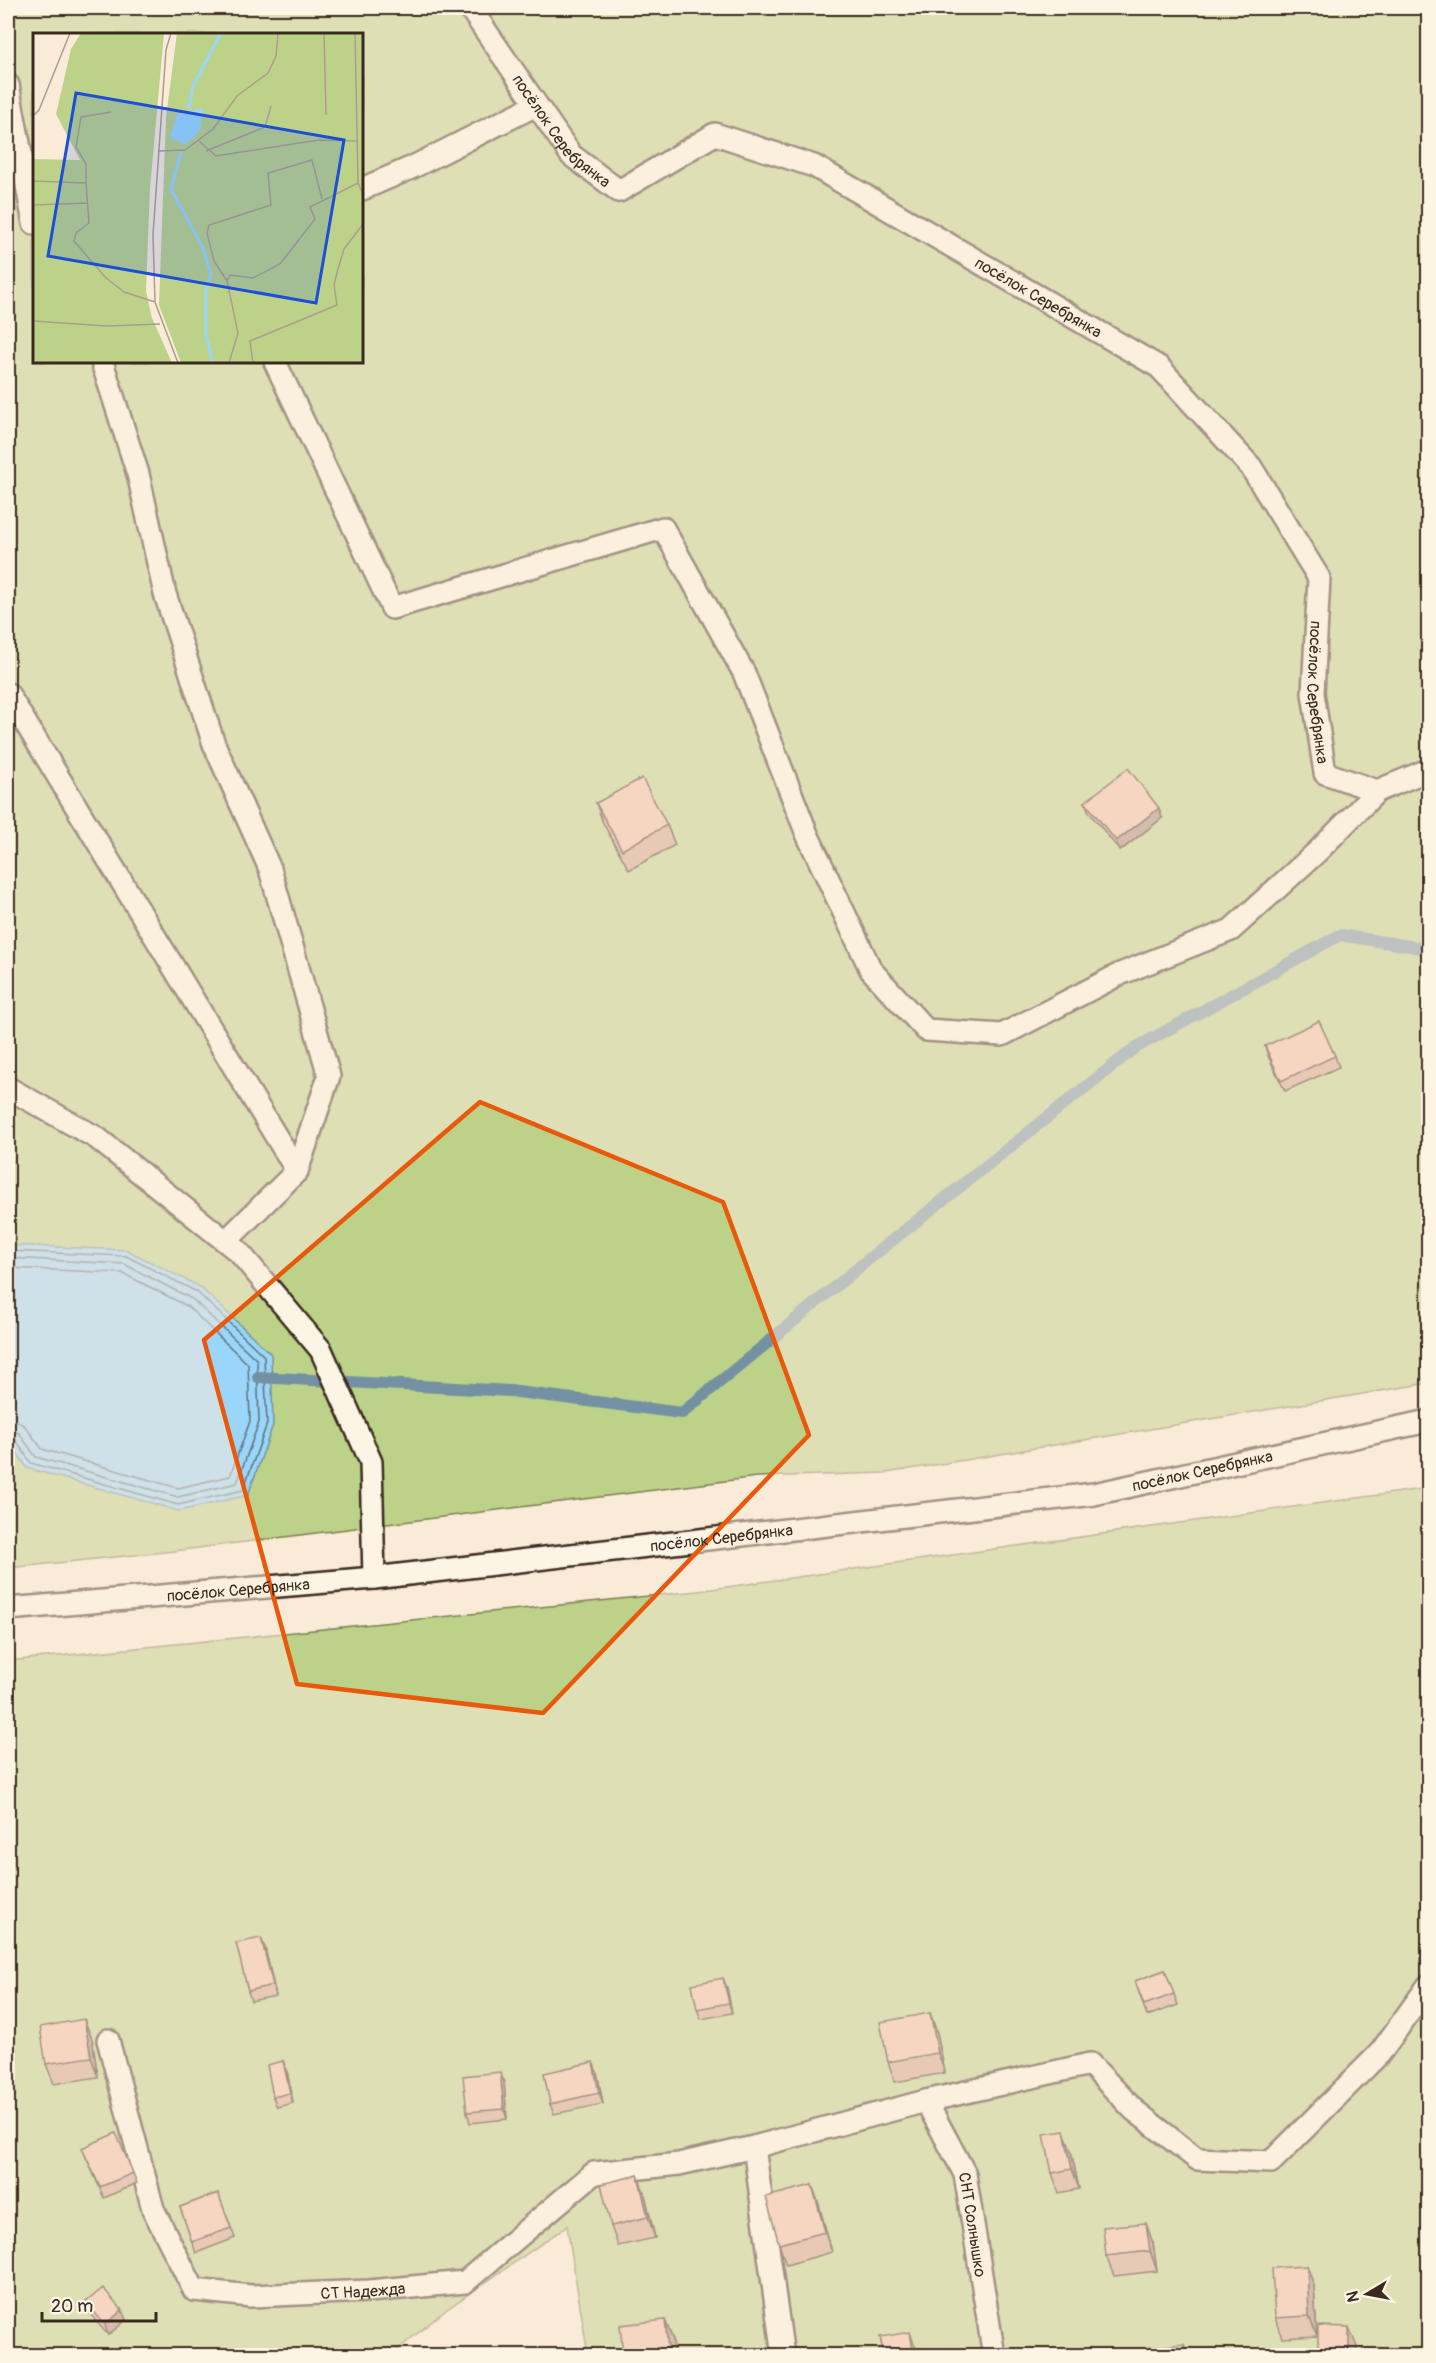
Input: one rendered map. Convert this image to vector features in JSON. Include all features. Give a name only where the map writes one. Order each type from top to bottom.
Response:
[{"type":"lane","name":"посёлок Серебрянка","points":[[470,8],[571,155],[619,191],[715,134],[814,166],[1159,367],[1251,467],[1319,578],[1313,693],[1325,773],[1377,791]]},
{"type":"lane","points":[[8,85],[33,218]]},
{"type":"lane","points":[[363,189],[412,167],[536,105]]},
{"type":"lane","points":[[102,363],[138,474],[165,594],[214,744],[270,869],[328,1076],[297,1171],[226,1241]]},
{"type":"lane","points":[[274,363],[392,608],[663,528],[744,673],[807,834],[871,970],[926,1030],[1002,1035],[1120,974],[1231,930],[1318,851],[1377,791],[1428,770]]},
{"type":"lane","points":[[8,694],[297,1171]]},
{"type":"lane","points":[[8,1088],[97,1138],[226,1241],[239,1252],[321,1350],[371,1462],[374,1578]]},
{"type":"lane","name":"посёлок Серебрянка","points":[[8,1609],[374,1578],[1094,1494],[1428,1421]]},
{"type":"lane","points":[[783,2355],[754,2147],[926,2101],[1090,2064],[1134,2110],[1197,2159],[1271,2162],[1380,2053],[1428,1986]]},
{"type":"lane","name":"СТ Надежда","points":[[108,2040],[153,2209],[194,2290],[251,2296],[369,2291],[465,2282],[537,2224],[594,2173],[679,2164],[754,2147]]},
{"type":"lane","name":"СНТ Солнышко","points":[[926,2101],[965,2174],[994,2355]]},
{"type":"highlighted area","points":[[480,1102],[723,1202],[809,1435],[543,1713],[297,1684],[204,1340]]},
{"type":"green space","points":[[8,8],[1428,8],[1428,1383],[886,1473],[757,1477],[174,1551],[8,1568]]},
{"type":"green space","points":[[1428,1488],[1428,2355],[588,2355],[567,2226],[447,2309],[391,2355],[8,2356],[8,1661],[698,1591]]},
{"type":"water","points":[[8,1245],[127,1250],[200,1287],[271,1354],[273,1425],[248,1495],[179,1511],[27,1468],[8,1438]]},
{"type":"building","points":[[1128,768],[1159,808],[1116,841],[1085,802]]},
{"type":"building","points":[[642,778],[667,825],[622,850],[596,803]]},
{"type":"building","points":[[1319,1021],[1335,1056],[1281,1081],[1265,1046]]},
{"type":"building","points":[[261,1938],[273,1985],[248,1991],[236,1943]]},
{"type":"building","points":[[1165,1970],[1174,1994],[1144,2005],[1135,1981]]},
{"type":"building","points":[[723,1978],[729,2003],[697,2009],[692,1984]]},
{"type":"building","points":[[930,2013],[938,2053],[888,2062],[880,2022]]},
{"type":"building","points":[[84,2019],[91,2057],[46,2064],[40,2027]]},
{"type":"building","points":[[283,2061],[290,2093],[273,2097],[267,2065]]},
{"type":"building","points":[[593,2062],[599,2093],[550,2104],[544,2073]]},
{"type":"building","points":[[500,2072],[504,2109],[467,2112],[463,2076]]},
{"type":"building","points":[[1064,2131],[1072,2169],[1052,2173],[1044,2134]]},
{"type":"building","points":[[116,2133],[133,2173],[100,2187],[82,2148]]},
{"type":"building","points":[[638,2175],[648,2217],[611,2226],[601,2184]]},
{"type":"building","points":[[812,2185],[825,2232],[779,2244],[766,2197]]},
{"type":"building","points":[[218,2193],[231,2228],[192,2242],[180,2207]]},
{"type":"building","points":[[1146,2223],[1150,2251],[1106,2256],[1103,2227]]},
{"type":"building","points":[[1307,2266],[1309,2316],[1275,2318],[1272,2268]]},
{"type":"building","points":[[103,2288],[122,2310],[105,2325],[86,2302]]},
{"type":"building","points":[[665,2320],[668,2349],[623,2353],[620,2325]]},
{"type":"building","points":[[1318,2326],[1349,2327],[1349,2355],[1318,2355]]},
{"type":"building","points":[[910,2332],[913,2351],[884,2355],[880,2337]]},
{"type":"building","points":[[1184,2344],[1185,2355],[1151,2355],[1150,2348]]},
{"type":"waterway","points":[[258,1377],[510,1391],[682,1413],[875,1254],[1135,1048],[1340,935],[1428,949]]}]
